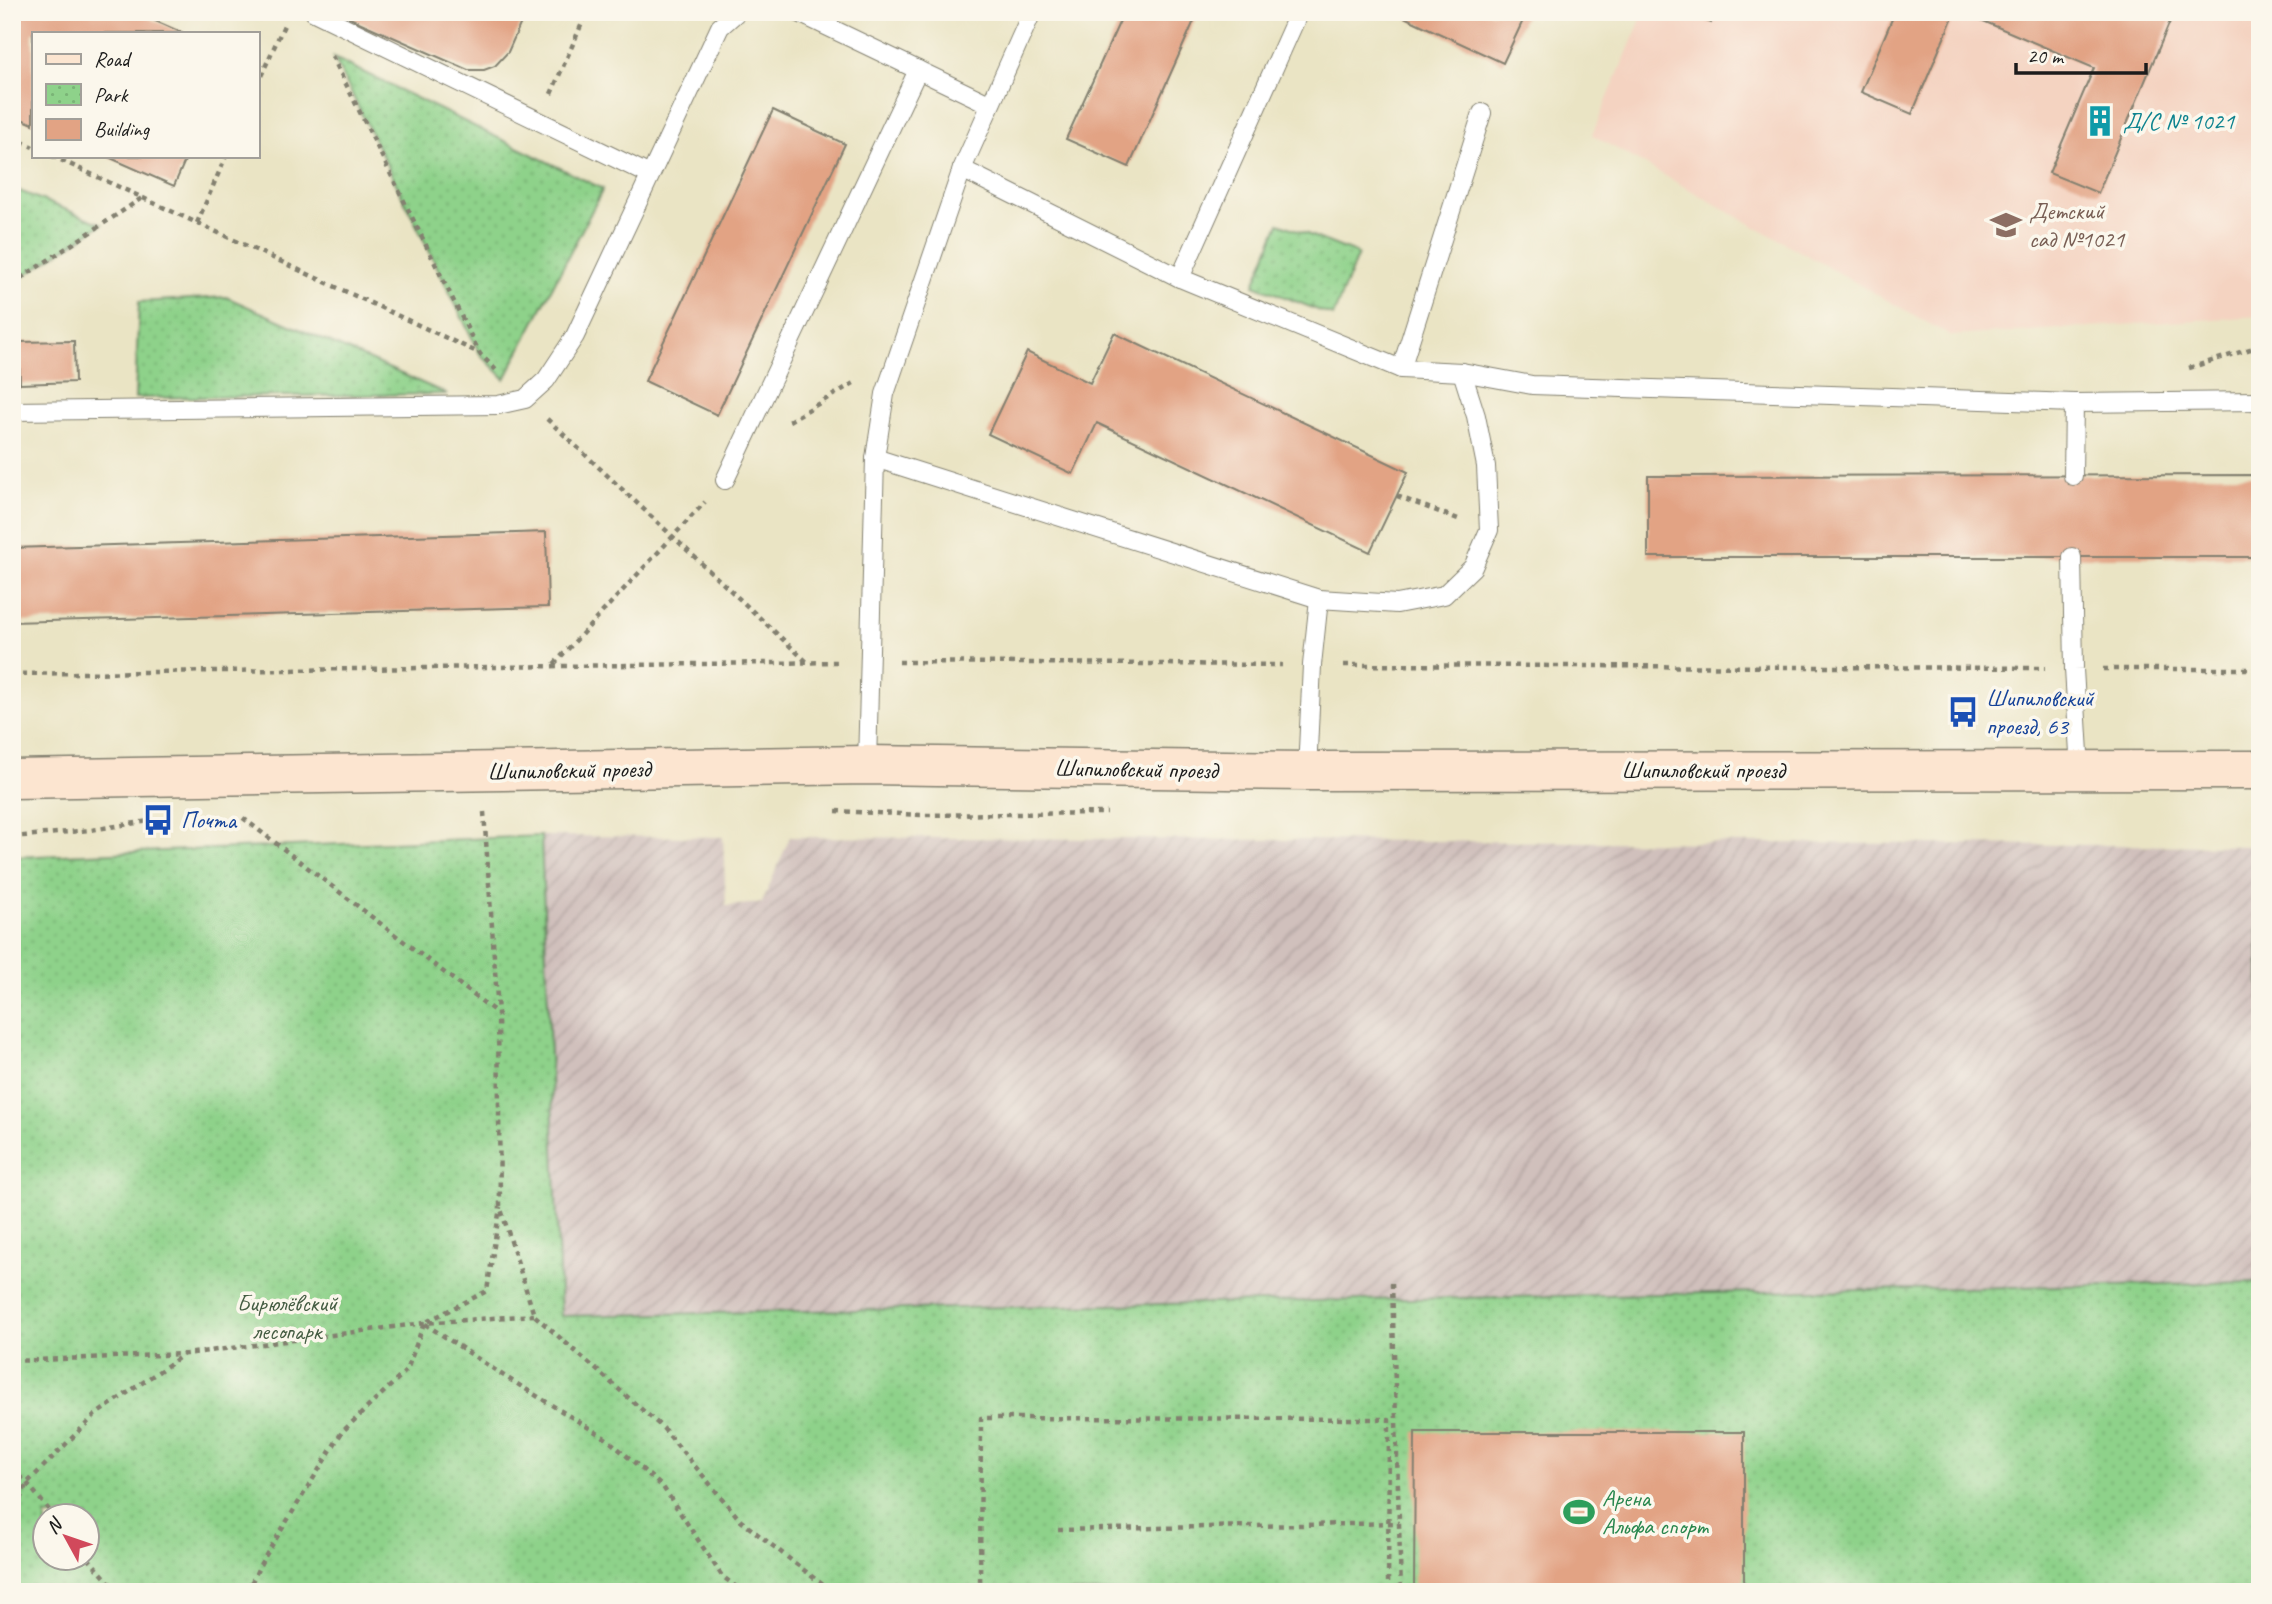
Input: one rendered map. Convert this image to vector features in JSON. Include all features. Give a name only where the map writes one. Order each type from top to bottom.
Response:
[{"type":"main road","name":"Шипиловский проезд","points":[[12,779],[867,765],[1307,771],[2260,770]]},
{"type":"lane","points":[[314,12],[650,175]]},
{"type":"lane","points":[[12,411],[485,405],[525,399],[546,380],[575,336],[720,27],[737,12]]},
{"type":"lane","points":[[797,12],[989,104]]},
{"type":"lane","points":[[867,765],[875,458],[885,394],[962,169],[1032,12]]},
{"type":"lane","points":[[1180,278],[1299,12]]},
{"type":"lane","points":[[724,480],[918,70]]},
{"type":"lane","points":[[1401,369],[1482,113]]},
{"type":"lane","points":[[962,169],[1180,278],[1401,369],[1462,372],[1532,385],[2074,403],[2260,401]]},
{"type":"lane","points":[[875,458],[1319,599],[1397,604],[1444,595],[1473,567],[1489,530],[1486,466],[1476,416],[1462,372]]},
{"type":"lane","points":[[2073,476],[2074,403]]},
{"type":"lane","points":[[2072,557],[2074,669],[2080,769]]},
{"type":"lane","points":[[1307,771],[1312,665],[1319,599]]},
{"type":"path","points":[[259,80],[289,12]]},
{"type":"path","points":[[540,120],[587,12]]},
{"type":"path","points":[[327,49],[480,354],[807,662]]},
{"type":"path","points":[[12,137],[32,147]]},
{"type":"path","points":[[56,158],[480,354]]},
{"type":"path","points":[[197,223],[225,158]]},
{"type":"path","points":[[12,284],[142,198]]},
{"type":"path","points":[[738,450],[897,358]]},
{"type":"path","points":[[553,665],[724,480]]},
{"type":"path","points":[[1397,496],[1489,530]]},
{"type":"path","points":[[12,674],[807,662],[2260,669]]},
{"type":"path","points":[[827,810],[920,815],[1112,813]]},
{"type":"path","points":[[247,1592],[261,1563],[342,1432],[407,1370],[424,1323],[487,1290],[500,1206],[498,1013],[484,811]]},
{"type":"path","points":[[471,812],[498,811]]},
{"type":"path","points":[[243,818],[498,1013]]},
{"type":"path","points":[[231,819],[257,818]]},
{"type":"path","points":[[12,837],[91,830],[158,820]]},
{"type":"path","points":[[500,1206],[534,1315],[663,1428],[741,1521],[832,1592]]},
{"type":"path","points":[[1392,1283],[1401,1592]]},
{"type":"path","points":[[12,1361],[186,1354],[424,1323],[534,1315]]},
{"type":"path","points":[[424,1323],[607,1439],[663,1488],[722,1576],[743,1592]]},
{"type":"path","points":[[12,1518],[27,1483],[95,1415],[186,1354]]},
{"type":"path","points":[[980,1592],[981,1418],[1389,1419],[1388,1592]]},
{"type":"path","points":[[12,1470],[42,1502]]},
{"type":"path","points":[[1058,1530],[1399,1523]]},
{"type":"path","points":[[100,1572],[118,1592]]},
{"type":"shaded area","name":"Детский сад №1021","points":[[1644,12],[2260,12],[2260,316],[1951,336],[1592,135]]},
{"type":"shaded area","points":[[541,836],[723,837],[726,906],[762,903],[790,837],[2256,846],[2260,998],[2260,1282],[560,1316]]},
{"type":"green space","points":[[334,58],[603,189],[505,379],[480,354]]},
{"type":"green space","points":[[12,188],[102,224],[12,284]]},
{"type":"green space","points":[[1279,223],[1358,254],[1333,316],[1254,285]]},
{"type":"green space","points":[[226,297],[447,394],[135,398],[139,302]]},
{"type":"green space","name":"Бирюлёвский лесопарк","points":[[541,836],[561,1316],[2260,1282],[2260,1592],[12,1592],[12,857]]},
{"type":"green space","points":[[2260,845],[2260,998],[2256,846]]},
{"type":"building","points":[[12,12],[135,12],[181,32],[32,32],[32,124],[12,115]]},
{"type":"building","points":[[336,12],[523,12],[523,18],[508,52],[495,66],[484,70],[468,70]]},
{"type":"building","points":[[1124,12],[1198,12],[1129,167],[1066,139]]},
{"type":"building","points":[[1407,12],[1527,12],[1503,63],[1404,17]]},
{"type":"building","points":[[1686,12],[1716,12],[1711,23]]},
{"type":"building","points":[[1895,12],[1955,12],[1912,114],[1861,92]]},
{"type":"building","name":"Д/C № 1021","points":[[1962,12],[2174,12],[2098,193],[2049,173],[2094,68]]},
{"type":"building","points":[[773,110],[845,144],[717,415],[645,381]]},
{"type":"building","points":[[111,158],[186,158],[174,186]]},
{"type":"building","points":[[1114,333],[1408,472],[1370,552],[1097,423],[1073,474],[988,434],[1027,352],[1090,383]]},
{"type":"building","points":[[74,341],[75,382],[20,384],[19,342]]},
{"type":"building","points":[[2260,475],[2260,557],[1648,557],[1648,476]]},
{"type":"building","points":[[546,532],[548,607],[12,622],[12,548]]},
{"type":"building","name":"Арена Альфа спорт","points":[[1415,1432],[1744,1432],[1744,1592],[1414,1592]]},
{"type":"place","name":"Д/C № 1021","points":[[2100,121]]},
{"type":"place","name":"Детский сад №1021","points":[[2006,225]]},
{"type":"place","name":"Шипиловский проезд, 63","points":[[1963,712]]},
{"type":"place","name":"Почта","points":[[158,820]]},
{"type":"place","name":"Арена Альфа спорт","points":[[1579,1512]]}]
